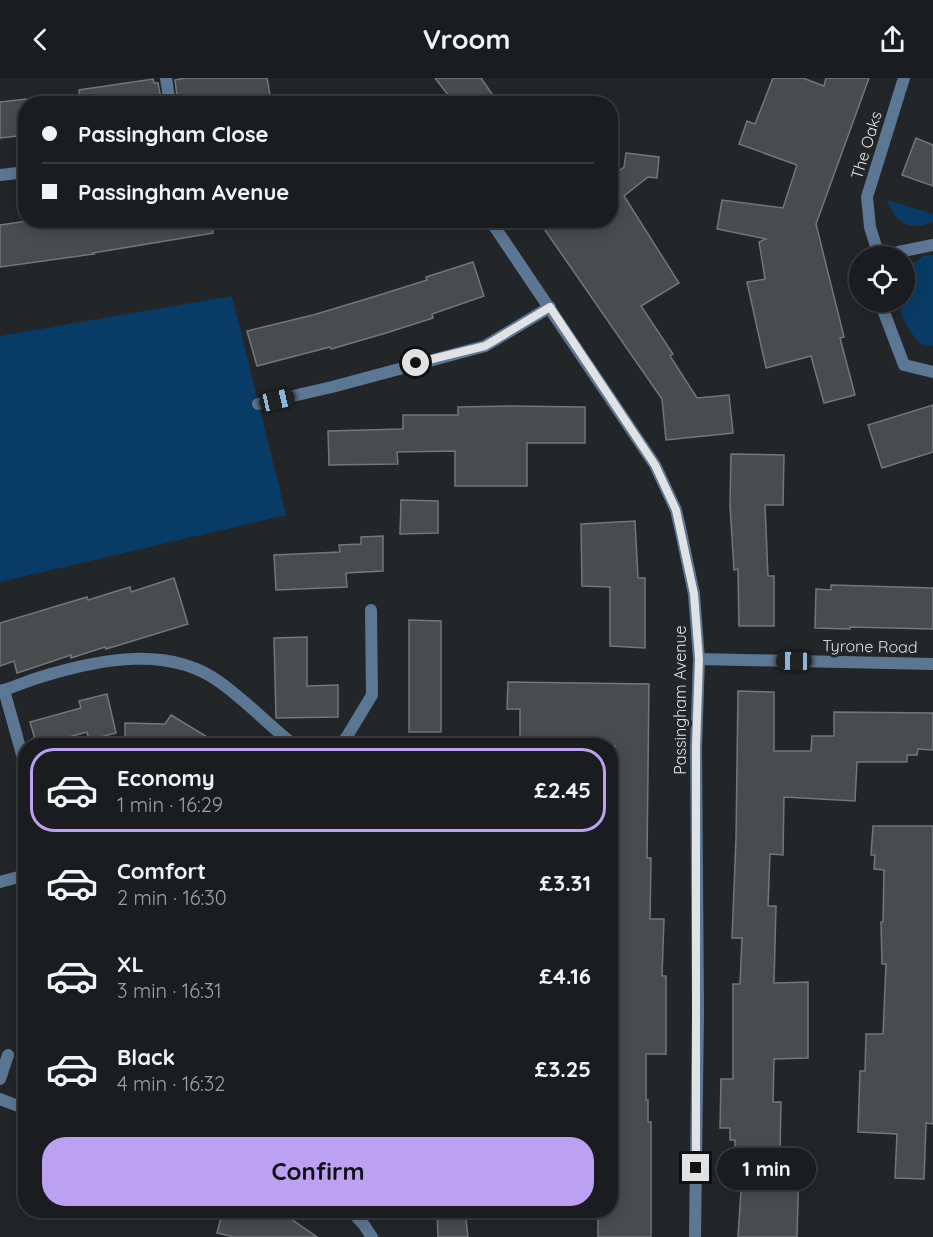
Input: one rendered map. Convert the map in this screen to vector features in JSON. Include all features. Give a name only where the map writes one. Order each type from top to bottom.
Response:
[{"type":"street","points":[[166,78],[169,96]]},
{"type":"street","name":"The Oaks","points":[[876,246],[870,227],[867,197],[904,78]]},
{"type":"street","points":[[0,175],[18,173]]},
{"type":"street","name":"Passingham Avenue","points":[[496,228],[655,465],[676,510],[694,594],[699,659],[696,747],[698,1011],[695,1237]]},
{"type":"street","points":[[915,249],[933,245]]},
{"type":"street","points":[[258,404],[332,387],[485,346],[550,307]]},
{"type":"street","points":[[884,312],[904,365],[933,372]]},
{"type":"street","points":[[346,738],[372,694],[371,610]]},
{"type":"street","points":[[18,743],[2,690],[44,676],[104,661],[159,659],[193,667],[220,683],[285,738]]},
{"type":"street","name":"Tyrone Road","points":[[699,659],[933,664]]},
{"type":"street","points":[[0,882],[18,877]]},
{"type":"street","points":[[0,1078],[8,1054]]},
{"type":"street","points":[[0,1099],[18,1106]]},
{"type":"street","points":[[357,1218],[372,1237]]},
{"type":"shaded area","points":[[887,200],[933,214],[933,222],[917,226],[904,223],[894,214]]},
{"type":"shaded area","points":[[933,255],[933,346],[922,345],[907,325],[901,312],[915,312],[915,262],[923,256]]},
{"type":"shaded area","points":[[232,296],[286,515],[0,582],[0,336]]},
{"type":"building","points":[[267,78],[270,96],[177,96],[175,80]]},
{"type":"building","points":[[435,78],[481,78],[493,96],[449,96]]},
{"type":"building","points":[[773,78],[803,78],[824,86],[826,78],[869,78],[816,224],[844,337],[840,338],[855,395],[824,403],[811,356],[766,368],[747,282],[765,279],[759,242],[766,239],[717,229],[722,200],[783,208],[797,165],[739,144],[747,121],[755,124]]},
{"type":"building","points":[[153,79],[154,83],[158,83],[160,96],[79,96],[79,90]]},
{"type":"building","points":[[18,100],[18,136],[0,138],[0,102]]},
{"type":"building","points":[[916,138],[933,145],[933,186],[902,175]]},
{"type":"building","points":[[626,153],[659,157],[657,178],[648,177],[624,196],[679,283],[641,306],[673,354],[670,356],[697,398],[729,395],[733,433],[666,440],[662,399],[544,228],[618,228],[618,172],[624,167]]},
{"type":"building","points":[[18,222],[18,228],[213,228],[213,233],[94,254],[0,267],[0,225]]},
{"type":"building","points":[[473,262],[484,296],[432,314],[433,318],[386,333],[331,349],[330,347],[257,366],[247,331],[373,297]]},
{"type":"building","points":[[933,405],[933,452],[882,468],[868,425]]},
{"type":"building","points":[[458,407],[585,407],[585,443],[527,443],[527,486],[455,486],[455,451],[397,452],[398,464],[329,465],[328,431],[403,429],[403,415],[458,415]]},
{"type":"building","points":[[731,454],[784,455],[783,505],[765,505],[768,576],[774,576],[774,626],[739,626],[738,569],[734,570],[730,505]]},
{"type":"building","points":[[401,500],[438,501],[438,533],[400,534]]},
{"type":"building","points":[[635,521],[638,578],[645,578],[645,648],[610,646],[610,587],[582,586],[581,524]]},
{"type":"building","points":[[383,536],[383,571],[346,573],[347,587],[276,590],[274,555],[340,552],[339,545],[361,544],[361,537]]},
{"type":"building","points":[[174,578],[188,624],[106,649],[105,647],[71,658],[71,655],[17,673],[14,661],[0,666],[0,623],[87,597],[88,600],[130,587],[131,592]]},
{"type":"building","points":[[831,585],[933,588],[933,629],[815,628],[816,589],[831,590]]},
{"type":"building","points":[[409,620],[441,621],[441,732],[409,732]]},
{"type":"building","points":[[307,637],[307,686],[338,685],[338,717],[276,718],[274,638]]},
{"type":"building","points":[[508,682],[649,684],[647,858],[651,858],[650,919],[664,919],[662,976],[666,976],[666,1054],[646,1054],[646,1100],[648,1100],[648,1122],[651,1122],[651,1237],[598,1237],[598,1218],[618,1218],[618,738],[520,738],[520,709],[507,709]]},
{"type":"building","points":[[738,691],[774,692],[774,751],[811,751],[812,736],[834,736],[834,712],[933,713],[933,750],[918,749],[917,755],[907,755],[907,762],[857,762],[855,801],[784,797],[783,855],[770,854],[768,906],[776,906],[774,983],[808,982],[808,1058],[774,1059],[773,1102],[781,1102],[780,1151],[788,1151],[788,1168],[799,1169],[797,1237],[738,1237],[742,1175],[735,1175],[735,1140],[730,1140],[730,1128],[720,1128],[721,1079],[733,1079],[733,984],[740,984],[742,938],[732,938]]},
{"type":"building","points":[[107,694],[116,733],[97,738],[88,738],[87,732],[66,738],[35,738],[30,722],[81,708],[79,701]]},
{"type":"building","points":[[171,715],[209,738],[125,738],[125,723],[165,724]]},
{"type":"building","points":[[873,826],[933,826],[933,1124],[926,1123],[924,1179],[895,1178],[897,1134],[858,1132],[860,1071],[865,1071],[866,1034],[883,1034],[886,964],[882,964],[881,922],[883,922],[884,870],[874,869],[875,855],[871,855]]},
{"type":"building","points":[[221,1218],[290,1218],[317,1237],[234,1237],[217,1233]]},
{"type":"building","points":[[437,1218],[466,1218],[468,1237],[438,1237]]},
{"type":"route","points":[[416,363],[485,346],[550,307],[655,465],[676,510],[694,594],[699,659],[696,747],[698,1011],[696,1168]]}]
